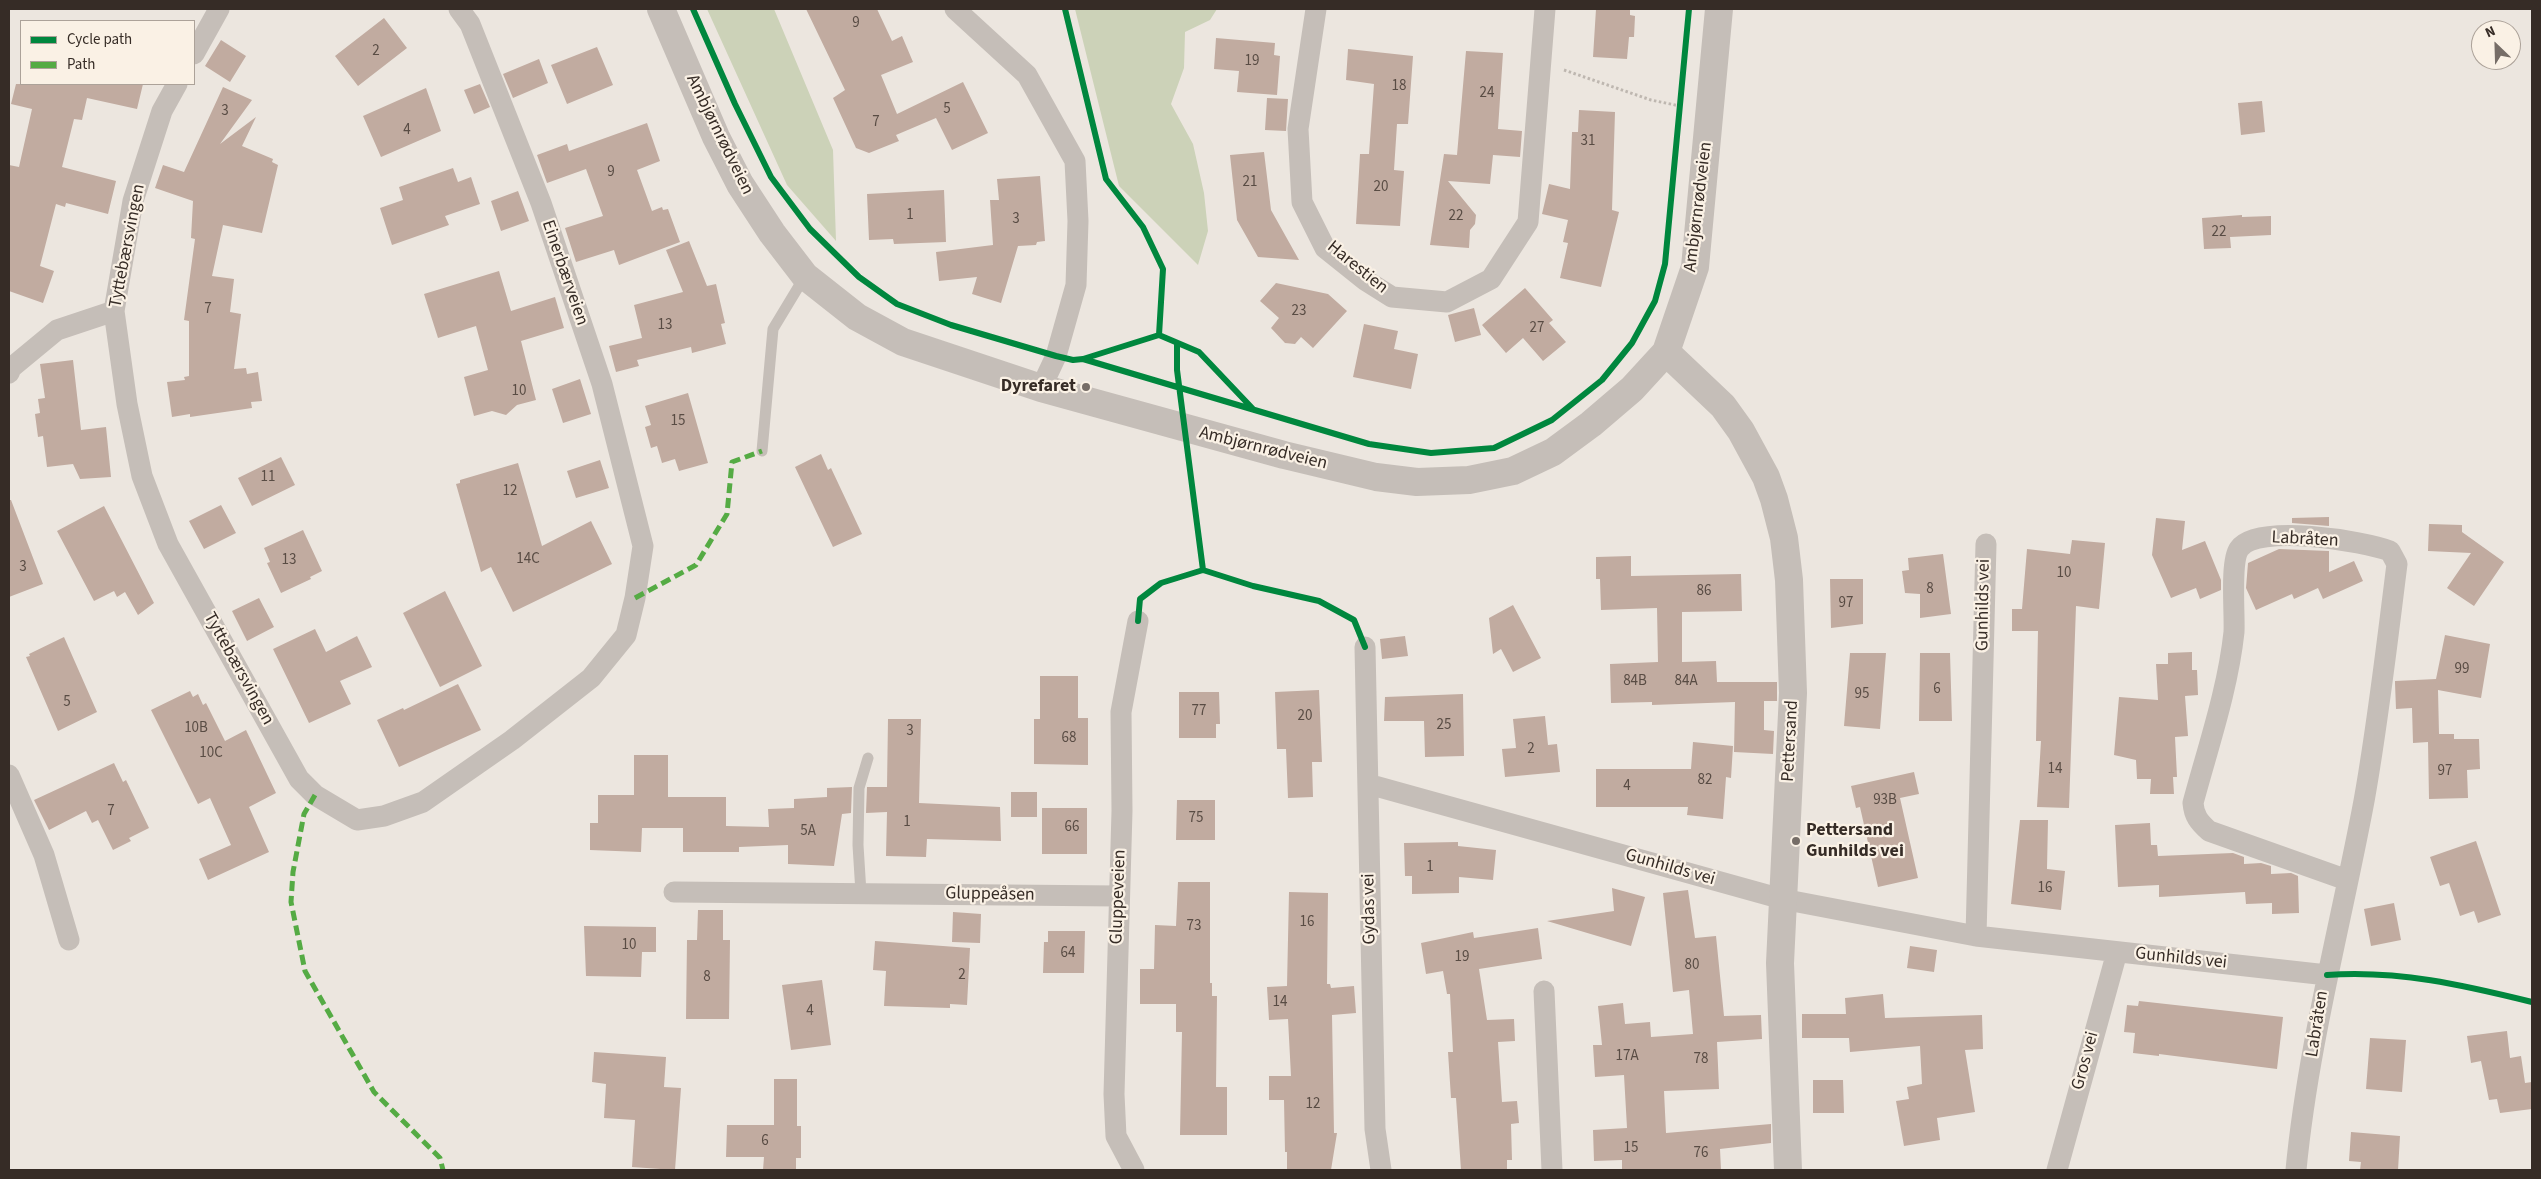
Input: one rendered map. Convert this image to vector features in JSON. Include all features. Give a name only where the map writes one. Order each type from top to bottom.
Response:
[{"type":"street","points":[[195,52],[219,9]]},
{"type":"street","name":"Einerbærveien","points":[[459,9],[470,24],[541,203],[602,384],[644,546]]},
{"type":"street","name":"Ambjørnrødveien","points":[[661,9],[716,137],[740,184],[772,233],[806,276],[857,317],[903,342],[1041,388],[1275,453],[1376,476],[1417,482],[1469,480],[1513,471],[1553,452],[1632,389],[1666,352],[1695,267],[1719,9]]},
{"type":"street","points":[[955,9],[1028,75],[1075,161],[1078,221],[1076,285],[1056,356],[1041,388]]},
{"type":"street","name":"Harestien","points":[[1316,9],[1298,129],[1302,202],[1325,248],[1365,280],[1392,297],[1447,302],[1491,279],[1528,222],[1540,62],[1546,9]]},
{"type":"street","name":"Tyttebærsvingen","points":[[176,85],[162,111],[133,201],[114,311],[128,404],[142,476],[168,544],[299,779],[315,796],[357,820],[384,816],[423,802],[512,740],[591,678],[626,635],[644,546]]},
{"type":"street","points":[[9,373],[11,368],[57,330],[114,311]]},
{"type":"street","name":"Pettersand","points":[[1666,352],[1723,406],[1741,431],[1766,477],[1774,498],[1784,538],[1789,580],[1794,693],[1780,963],[1788,1170]]},
{"type":"street","name":"Labråten","points":[[2296,1170],[2327,975],[2364,801],[2396,564],[2390,551],[2378,547],[2316,537],[2271,536],[2245,542],[2235,556],[2234,632],[2228,668],[2193,803],[2194,812],[2199,822],[2209,831],[2347,880]]},
{"type":"street","name":"Gunhilds vei","points":[[1976,936],[1986,544]]},
{"type":"street","name":"Gluppeveien","points":[[1134,1170],[1116,1136],[1114,1094],[1118,896],[1122,811],[1121,712],[1138,622]]},
{"type":"street","name":"Gydas vei","points":[[1365,647],[1375,1129],[1381,1170]]},
{"type":"street","points":[[9,775],[44,855],[69,940]]},
{"type":"street","name":"Gunhilds vei","points":[[1368,784],[1782,899],[1976,936],[2327,975]]},
{"type":"street","name":"Gluppeåsen","points":[[674,892],[1118,896]]},
{"type":"street","name":"Gros vei","points":[[2058,1170],[2117,952]]},
{"type":"street","points":[[1544,991],[1552,1170]]},
{"type":"lane","points":[[762,451],[773,329],[806,276]]},
{"type":"lane","points":[[861,893],[858,845],[859,788],[868,758]]},
{"type":"path","points":[[1540,62],[1651,100],[1680,106]]},
{"type":"path","points":[[1679,116],[1681,96]]},
{"type":"green space","points":[[707,9],[774,9],[833,150],[836,241],[787,185]]},
{"type":"green space","points":[[1075,9],[1217,9],[1210,20],[1185,32],[1184,68],[1171,104],[1193,144],[1204,193],[1208,231],[1198,265],[1119,186]]},
{"type":"building","points":[[806,9],[877,9],[892,41],[902,36],[913,62],[881,75],[897,114],[963,82],[988,133],[952,150],[936,118],[896,135],[899,141],[869,153],[856,148],[833,98],[845,90]]},
{"type":"building","points":[[1596,9],[1630,9],[1630,15],[1635,16],[1634,37],[1629,37],[1627,59],[1593,57]]},
{"type":"building","points":[[384,18],[407,48],[358,86],[335,56]]},
{"type":"building","points":[[1216,38],[1275,43],[1274,55],[1280,56],[1277,95],[1237,92],[1239,71],[1214,69]]},
{"type":"building","points":[[221,40],[246,56],[230,82],[205,66]]},
{"type":"building","points":[[597,47],[613,85],[567,104],[551,65]]},
{"type":"building","points":[[1348,49],[1413,56],[1408,124],[1397,124],[1394,170],[1404,171],[1400,226],[1356,224],[1360,154],[1369,154],[1374,84],[1346,80]]},
{"type":"building","points":[[1466,51],[1503,53],[1498,129],[1522,131],[1520,157],[1493,155],[1490,184],[1448,181],[1476,215],[1475,224],[1470,230],[1469,248],[1430,245],[1444,154],[1457,155]]},
{"type":"building","points":[[539,59],[548,83],[513,98],[503,74]]},
{"type":"building","points":[[16,84],[143,85],[137,109],[87,98],[82,120],[74,119],[62,167],[116,181],[108,214],[66,203],[65,207],[56,204],[40,266],[54,271],[43,303],[9,291],[9,165],[19,167],[32,109],[11,104]]},
{"type":"building","points":[[480,84],[490,107],[474,114],[464,90]]},
{"type":"building","points":[[223,87],[252,100],[220,144],[256,117],[242,146],[273,159],[272,162],[278,165],[262,233],[223,225],[212,276],[234,279],[230,312],[241,314],[234,369],[246,368],[247,374],[258,372],[262,401],[251,402],[252,408],[190,417],[190,414],[172,417],[167,382],[185,380],[184,377],[189,376],[189,321],[184,320],[195,239],[191,238],[193,201],[155,188],[163,165],[184,172]]},
{"type":"building","points":[[426,88],[441,131],[381,157],[363,116]]},
{"type":"building","points":[[1267,98],[1288,99],[1286,131],[1265,130]]},
{"type":"building","points":[[2262,101],[2265,132],[2241,135],[2238,103]]},
{"type":"building","points":[[1579,110],[1615,112],[1612,210],[1619,212],[1601,287],[1560,278],[1568,243],[1563,242],[1568,220],[1542,214],[1549,184],[1570,189],[1572,132],[1578,132]]},
{"type":"building","points":[[647,123],[660,161],[637,170],[652,211],[662,207],[663,210],[668,209],[680,242],[619,265],[614,250],[576,262],[565,228],[603,216],[586,169],[547,183],[537,155],[567,144],[569,151]]},
{"type":"building","points":[[1264,152],[1271,210],[1299,260],[1258,257],[1237,220],[1230,155]]},
{"type":"building","points":[[453,168],[458,182],[471,177],[480,204],[445,216],[449,225],[392,245],[380,208],[403,200],[399,187]]},
{"type":"building","points":[[1040,176],[1045,241],[1037,242],[1036,245],[1018,246],[1001,303],[972,294],[977,277],[939,281],[936,252],[993,245],[990,200],[999,200],[997,179]]},
{"type":"building","points":[[944,190],[946,242],[894,244],[893,239],[869,240],[867,194]]},
{"type":"building","points":[[518,191],[529,221],[501,231],[491,201]]},
{"type":"building","points":[[2242,215],[2242,217],[2271,216],[2271,235],[2230,237],[2231,248],[2204,249],[2202,218]]},
{"type":"building","points":[[689,241],[707,286],[716,284],[725,323],[721,324],[726,344],[692,353],[691,347],[637,360],[639,366],[616,372],[609,346],[642,338],[634,305],[683,292],[666,250]]},
{"type":"building","points":[[499,271],[511,311],[555,297],[564,328],[521,341],[536,400],[517,405],[506,415],[492,411],[474,416],[464,377],[488,370],[476,326],[438,338],[424,294]]},
{"type":"building","points":[[1276,283],[1328,294],[1347,311],[1313,348],[1301,337],[1295,344],[1285,343],[1271,328],[1279,318],[1260,301]]},
{"type":"building","points":[[1525,288],[1553,320],[1549,323],[1566,342],[1543,361],[1523,338],[1506,353],[1482,325]]},
{"type":"building","points":[[1474,308],[1481,335],[1455,342],[1448,315]]},
{"type":"building","points":[[1364,324],[1398,331],[1394,349],[1418,354],[1411,389],[1353,377]]},
{"type":"building","points":[[73,360],[81,430],[106,427],[111,477],[80,479],[73,464],[47,467],[43,436],[38,437],[35,414],[40,413],[38,399],[45,398],[40,364]]},
{"type":"building","points":[[580,379],[591,414],[563,423],[552,389]]},
{"type":"building","points":[[688,393],[708,463],[679,471],[675,459],[662,463],[657,446],[651,448],[645,427],[651,425],[645,406]]},
{"type":"building","points":[[821,454],[828,470],[831,468],[862,534],[833,547],[795,467]]},
{"type":"building","points":[[281,457],[295,485],[252,506],[238,478]]},
{"type":"building","points":[[600,460],[609,488],[576,498],[567,471]]},
{"type":"building","points":[[518,463],[542,546],[591,521],[612,564],[513,612],[491,567],[481,572],[456,484],[460,483],[460,480]]},
{"type":"building","points":[[9,500],[11,500],[43,584],[9,597]]},
{"type":"building","points":[[221,505],[236,533],[204,549],[189,521]]},
{"type":"building","points":[[104,506],[154,603],[138,615],[125,592],[117,597],[114,591],[94,601],[57,531]]},
{"type":"building","points":[[2329,517],[2329,526],[2292,523],[2292,518]]},
{"type":"building","points":[[2156,518],[2185,521],[2182,550],[2205,541],[2221,580],[2221,590],[2200,599],[2196,588],[2171,598],[2152,555]]},
{"type":"building","points":[[2429,524],[2462,525],[2462,532],[2504,562],[2474,606],[2447,588],[2471,553],[2428,551]]},
{"type":"building","points":[[303,530],[322,571],[310,577],[311,579],[281,593],[267,563],[270,562],[264,548]]},
{"type":"building","points":[[2072,540],[2105,543],[2099,609],[2076,606],[2069,808],[2037,807],[2041,741],[2036,741],[2038,631],[2012,631],[2012,609],[2022,609],[2027,549],[2070,554]]},
{"type":"building","points":[[2279,549],[2329,551],[2329,572],[2354,561],[2363,581],[2323,599],[2318,588],[2294,599],[2292,594],[2256,610],[2246,588],[2248,563]]},
{"type":"building","points":[[1943,554],[1951,614],[1920,618],[1920,594],[1905,593],[1902,571],[1909,570],[1908,558]]},
{"type":"building","points":[[1631,556],[1631,576],[1741,574],[1742,611],[1682,612],[1682,662],[1716,661],[1717,682],[1777,682],[1777,701],[1764,701],[1764,730],[1774,731],[1773,754],[1734,752],[1735,702],[1652,705],[1652,702],[1611,703],[1610,664],[1658,662],[1657,608],[1601,610],[1600,579],[1596,579],[1596,557]]},
{"type":"building","points":[[1830,579],[1863,579],[1863,624],[1831,628]]},
{"type":"building","points":[[445,591],[482,666],[440,687],[403,613]]},
{"type":"building","points":[[259,598],[274,627],[247,641],[232,611]]},
{"type":"building","points":[[1513,605],[1541,658],[1513,672],[1501,649],[1493,654],[1489,618]]},
{"type":"building","points":[[315,629],[326,652],[357,636],[372,667],[340,681],[351,704],[309,723],[273,649]]},
{"type":"building","points":[[2445,635],[2490,644],[2481,698],[2438,690],[2439,734],[2454,734],[2454,739],[2479,739],[2480,769],[2467,770],[2468,798],[2429,799],[2428,742],[2413,743],[2412,708],[2396,709],[2395,681],[2436,679]]},
{"type":"building","points":[[1405,636],[1408,656],[1382,659],[1380,639]]},
{"type":"building","points":[[64,637],[97,712],[58,731],[26,657]]},
{"type":"building","points":[[2192,652],[2192,670],[2197,670],[2198,695],[2185,696],[2188,736],[2175,737],[2177,777],[2173,777],[2174,794],[2150,794],[2151,779],[2137,779],[2136,760],[2114,755],[2119,697],[2158,700],[2156,664],[2168,664],[2168,653]]},
{"type":"building","points":[[1850,653],[1886,653],[1880,729],[1844,726]]},
{"type":"building","points":[[1920,653],[1950,653],[1952,721],[1919,721]]},
{"type":"building","points":[[1040,676],[1078,676],[1078,718],[1088,718],[1088,765],[1034,764],[1034,719],[1040,719]]},
{"type":"building","points":[[458,684],[481,730],[399,767],[377,720],[403,708],[404,710]]},
{"type":"building","points":[[1319,690],[1322,762],[1312,762],[1313,797],[1288,798],[1286,749],[1277,749],[1275,692]]},
{"type":"building","points":[[190,691],[193,697],[198,694],[203,705],[206,703],[225,741],[246,730],[276,793],[249,807],[269,852],[208,880],[199,859],[231,845],[210,798],[198,804],[151,710]]},
{"type":"building","points":[[1179,692],[1219,692],[1220,724],[1216,724],[1216,738],[1179,738]]},
{"type":"building","points":[[1463,694],[1464,756],[1425,757],[1424,721],[1384,721],[1385,697]]},
{"type":"building","points":[[1545,716],[1548,745],[1557,744],[1560,772],[1505,777],[1502,749],[1516,748],[1513,719]]},
{"type":"building","points":[[888,719],[921,719],[919,803],[1000,807],[1001,841],[927,839],[926,857],[886,856],[887,812],[866,813],[867,787],[887,787]]},
{"type":"building","points":[[1693,742],[1733,746],[1731,778],[1726,777],[1723,819],[1687,815],[1688,807],[1596,807],[1596,769],[1691,769]]},
{"type":"building","points":[[634,755],[668,755],[668,797],[726,797],[726,826],[769,827],[768,809],[794,808],[794,799],[827,797],[827,788],[852,787],[851,813],[842,814],[834,866],[788,864],[788,845],[739,847],[739,852],[683,852],[683,828],[642,828],[641,852],[590,850],[590,823],[598,823],[598,795],[634,795]]},
{"type":"building","points":[[114,763],[123,782],[126,780],[149,828],[129,838],[131,841],[113,850],[98,820],[92,823],[86,811],[49,830],[34,800]]},
{"type":"building","points":[[1914,772],[1919,794],[1900,798],[1918,878],[1878,887],[1860,807],[1856,808],[1851,786]]},
{"type":"building","points":[[1011,792],[1037,792],[1037,817],[1011,817]]},
{"type":"building","points":[[1177,800],[1215,800],[1215,840],[1176,840]]},
{"type":"building","points":[[1042,808],[1087,808],[1087,854],[1042,854]]},
{"type":"building","points":[[2020,820],[2048,820],[2047,869],[2065,871],[2061,910],[2011,904]]},
{"type":"building","points":[[2150,823],[2151,845],[2157,845],[2158,856],[2233,853],[2244,857],[2244,864],[2261,863],[2271,866],[2271,874],[2291,873],[2298,876],[2299,913],[2272,914],[2272,903],[2246,904],[2245,892],[2159,897],[2159,885],[2118,887],[2115,825]]},
{"type":"building","points":[[2476,841],[2501,915],[2478,923],[2474,911],[2460,916],[2449,883],[2440,886],[2430,857]]},
{"type":"building","points":[[1458,842],[1458,846],[1496,850],[1493,880],[1459,877],[1459,893],[1412,894],[1412,876],[1405,876],[1404,843]]},
{"type":"building","points":[[1178,882],[1210,882],[1210,983],[1212,983],[1212,996],[1217,996],[1216,1087],[1227,1087],[1227,1135],[1180,1135],[1182,1032],[1176,1032],[1176,1004],[1140,1004],[1140,969],[1154,969],[1155,925],[1176,926]]},
{"type":"building","points":[[1612,888],[1645,897],[1631,946],[1547,921],[1614,911]]},
{"type":"building","points":[[1688,890],[1695,938],[1716,936],[1724,1016],[1761,1015],[1762,1039],[1717,1042],[1719,1089],[1664,1091],[1666,1133],[1771,1124],[1771,1143],[1720,1149],[1721,1170],[1622,1170],[1622,1160],[1594,1161],[1593,1130],[1627,1128],[1624,1075],[1595,1077],[1593,1045],[1602,1045],[1598,1006],[1623,1003],[1625,1024],[1650,1022],[1651,1037],[1693,1034],[1689,990],[1673,992],[1663,893]]},
{"type":"building","points":[[1289,892],[1328,893],[1327,984],[1330,984],[1331,988],[1354,986],[1356,1013],[1332,1015],[1334,1133],[1337,1133],[1331,1170],[1287,1170],[1284,1100],[1269,1100],[1269,1076],[1291,1076],[1288,1019],[1269,1020],[1267,987],[1287,986]]},
{"type":"building","points":[[2394,903],[2401,940],[2371,946],[2364,909]]},
{"type":"building","points":[[698,910],[723,910],[723,940],[730,940],[729,1019],[686,1019],[687,940],[697,940]]},
{"type":"building","points":[[953,912],[981,914],[980,943],[952,942]]},
{"type":"building","points":[[584,926],[656,927],[656,952],[642,952],[641,977],[586,976]]},
{"type":"building","points":[[1538,928],[1542,959],[1479,969],[1487,1020],[1514,1019],[1515,1041],[1498,1042],[1502,1102],[1517,1101],[1519,1123],[1511,1124],[1512,1160],[1507,1160],[1507,1170],[1461,1170],[1456,1098],[1451,1098],[1448,1052],[1453,1052],[1450,994],[1447,994],[1443,971],[1426,974],[1421,943],[1473,932],[1474,938]]},
{"type":"building","points":[[1048,931],[1085,931],[1084,973],[1043,973],[1044,942],[1048,942]]},
{"type":"building","points":[[875,941],[970,948],[967,1005],[950,1004],[950,1008],[884,1006],[886,971],[873,970]]},
{"type":"building","points":[[1910,946],[1937,950],[1934,972],[1907,968]]},
{"type":"building","points":[[822,980],[831,1045],[791,1050],[782,985]]},
{"type":"building","points":[[1883,994],[1885,1018],[1982,1015],[1983,1049],[1965,1050],[1975,1112],[1937,1118],[1940,1140],[1904,1146],[1896,1101],[1909,1099],[1907,1087],[1922,1084],[1920,1046],[1850,1052],[1849,1038],[1802,1038],[1802,1014],[1846,1014],[1845,998]]},
{"type":"building","points":[[2139,1001],[2283,1017],[2277,1069],[2159,1054],[2159,1056],[2133,1053],[2135,1033],[2124,1032],[2127,1005],[2138,1006]]},
{"type":"building","points":[[2507,1031],[2510,1058],[2521,1056],[2525,1083],[2532,1082],[2532,1109],[2500,1113],[2497,1099],[2489,1100],[2481,1061],[2471,1063],[2467,1036]]},
{"type":"building","points":[[2370,1038],[2406,1040],[2402,1092],[2366,1089]]},
{"type":"building","points":[[594,1052],[666,1057],[664,1087],[681,1088],[675,1170],[632,1167],[635,1120],[604,1118],[606,1084],[592,1082]]},
{"type":"building","points":[[774,1079],[797,1079],[797,1126],[801,1126],[801,1158],[796,1158],[796,1170],[763,1170],[764,1157],[726,1157],[727,1125],[774,1125]]},
{"type":"building","points":[[1813,1080],[1843,1080],[1844,1113],[1813,1113]]},
{"type":"building","points":[[2351,1132],[2400,1136],[2398,1170],[2360,1170],[2361,1162],[2349,1161]]},
{"type":"marked path","points":[[635,598],[696,565],[727,514],[732,462],[762,451]]},
{"type":"marked path","points":[[315,795],[304,814],[293,872],[291,902],[305,971],[374,1092],[440,1158],[443,1170]]},
{"type":"cycle path","points":[[693,9],[735,104],[771,177],[810,229],[859,277],[897,304],[951,325],[1056,356],[1073,360],[1083,359],[1369,444],[1431,453],[1494,448],[1552,420],[1602,380],[1632,343],[1655,301],[1665,264],[1689,9]]},
{"type":"cycle path","points":[[1065,9],[1106,179],[1143,227],[1163,269],[1159,335],[1083,359]]},
{"type":"cycle path","points":[[1159,335],[1199,352],[1253,409]]},
{"type":"cycle path","points":[[1177,343],[1177,370],[1203,570]]},
{"type":"cycle path","points":[[1138,621],[1140,599],[1161,583],[1203,570],[1253,586],[1319,601],[1354,620],[1365,647]]},
{"type":"cycle path","points":[[2327,975],[2380,975],[2431,980],[2532,1002]]},
{"type":"place","name":"Dyrefaret","points":[[1086,387]]},
{"type":"place","name":"Pettersand Gunhilds vei","points":[[1796,841]]}]
